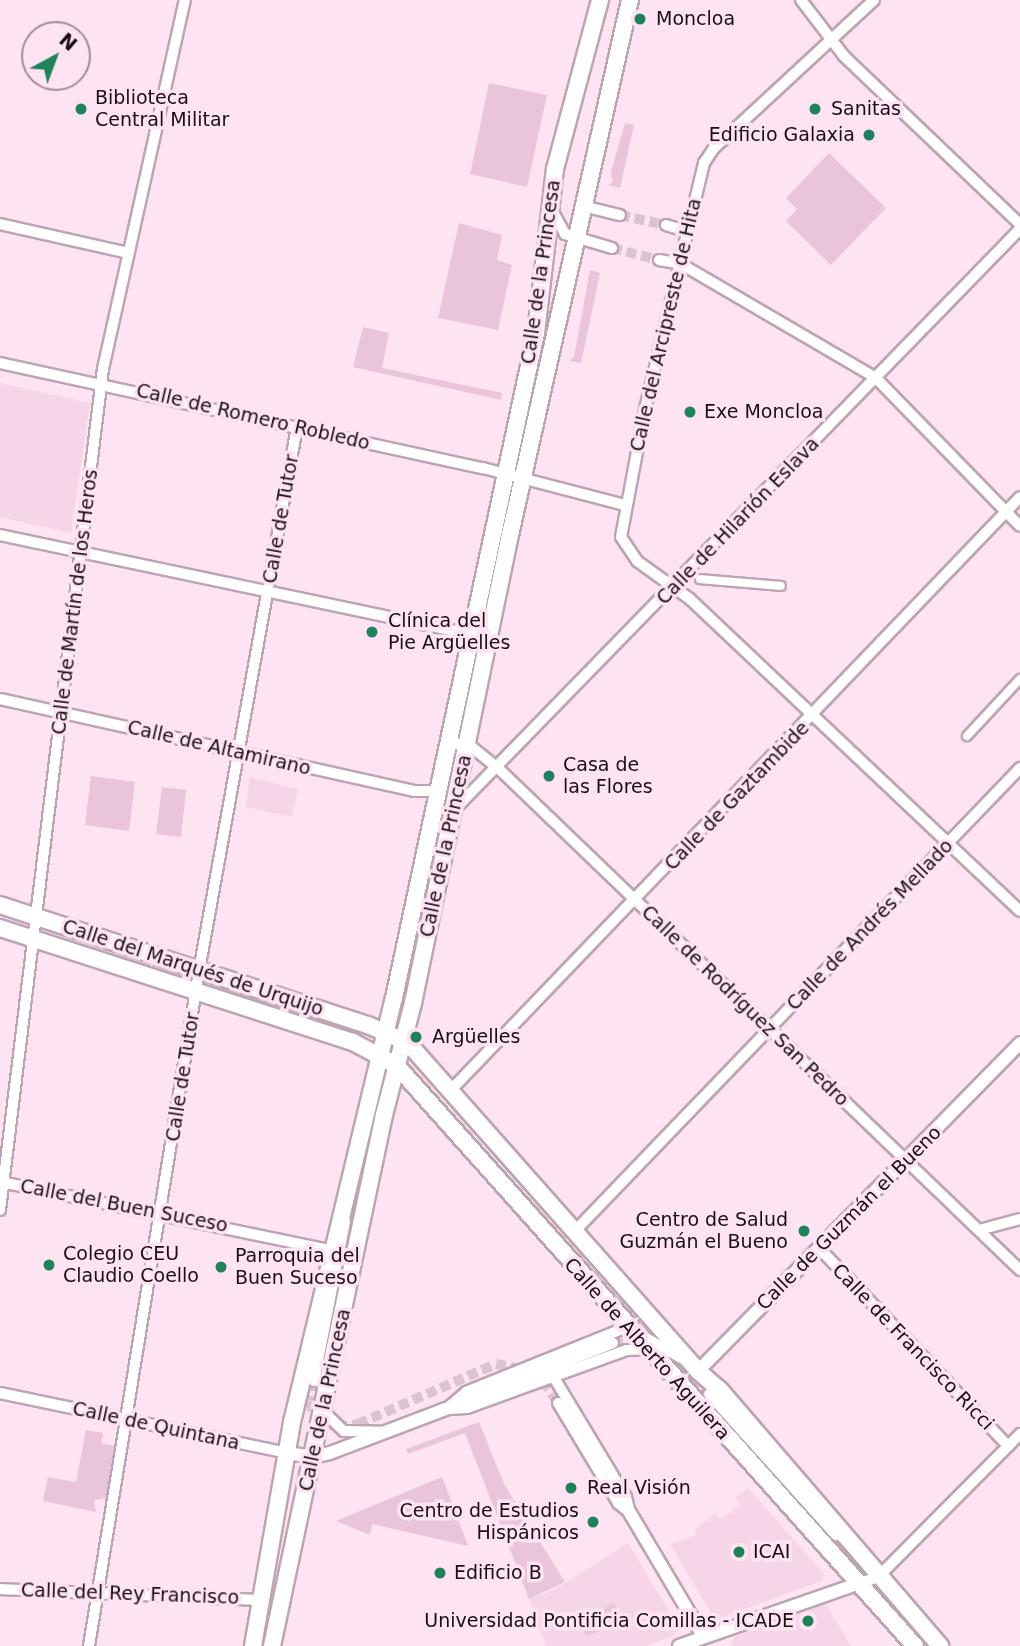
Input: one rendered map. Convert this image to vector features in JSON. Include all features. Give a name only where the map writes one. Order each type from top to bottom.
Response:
[{"type":"main road","name":"Calle de la Princesa","points":[[253,1646],[286,1453],[330,1250],[344,1206],[385,1032],[536,333],[555,169],[600,0]]},
{"type":"main road","name":"Calle de la Princesa","points":[[272,1646],[396,1065],[454,811],[489,635],[630,0]]},
{"type":"main road","name":"Calle del Marqués de Urquijo","points":[[0,905],[385,1032]]},
{"type":"main road","name":"Calle del Marqués de Urquijo","points":[[0,928],[380,1054]]},
{"type":"main road","name":"Calle de Alberto Aguilera","points":[[385,1032],[403,1040],[450,1091],[698,1371],[713,1382],[834,1519],[846,1541],[940,1646]]},
{"type":"main road","name":"Calle de Alberto Aguilera","points":[[380,1054],[396,1065],[691,1399],[915,1646]]},
{"type":"street","name":"Calle de Martín de los Heros","points":[[0,1210],[101,384],[185,0]]},
{"type":"street","points":[[801,0],[844,56],[1020,223]]},
{"type":"street","points":[[831,38],[874,0]]},
{"type":"street","name":"Calle del Arcipreste de Hita","points":[[674,587],[625,548],[621,537],[625,505],[704,163],[714,148],[831,38]]},
{"type":"street","name":"Calle de la Princesa","points":[[555,169],[555,222],[565,234],[576,239]]},
{"type":"street","points":[[583,206],[620,215]]},
{"type":"street","points":[[0,224],[129,253]]},
{"type":"street","points":[[666,225],[689,232]]},
{"type":"street","name":"Calle de Hilarión Eslava","points":[[454,811],[499,769],[1020,229]]},
{"type":"street","points":[[576,239],[612,248]]},
{"type":"street","points":[[659,260],[681,264],[876,378],[1020,526]]},
{"type":"street","name":"Calle de Romero Robledo","points":[[0,363],[298,427],[625,505]]},
{"type":"street","name":"Calle de Tutor","points":[[89,1646],[198,992],[199,971],[298,427]]},
{"type":"street","name":"Calle de Gaztambide","points":[[450,1091],[814,716],[1020,497]]},
{"type":"street","points":[[0,535],[471,634],[489,635]]},
{"type":"street","points":[[699,579],[781,586]]},
{"type":"street","points":[[674,587],[1020,911]]},
{"type":"street","points":[[967,736],[1020,680]]},
{"type":"street","name":"Calle de Altamirano","points":[[0,699],[414,791],[438,790]]},
{"type":"street","name":"Calle de la Princesa","points":[[448,744],[468,744]]},
{"type":"street","name":"Calle de Rodríguez San Pedro","points":[[468,744],[499,769],[1020,1269]]},
{"type":"street","name":"Calle de Andrés Mellado","points":[[574,1232],[1020,768]]},
{"type":"street","name":"Calle de Guzmán el Bueno","points":[[698,1371],[1019,1049]]},
{"type":"street","name":"Calle del Buen Suceso","points":[[2,1182],[330,1250]]},
{"type":"street","name":"Calle de la Princesa","points":[[314,1381],[346,1232],[344,1206]]},
{"type":"street","points":[[979,1230],[1020,1219]]},
{"type":"street","name":"Calle de Francisco Ricci","points":[[819,1248],[1008,1446]]},
{"type":"street","points":[[446,1409],[466,1392],[627,1327],[671,1351],[698,1371],[691,1399]]},
{"type":"street","points":[[313,1457],[446,1409],[613,1343]]},
{"type":"street","points":[[446,1409],[467,1408],[626,1350],[671,1351]]},
{"type":"street","points":[[553,1376],[626,1497],[630,1513],[706,1641]]},
{"type":"street","name":"Calle de Quintana","points":[[0,1393],[313,1457]]},
{"type":"street","name":"Calle de Alberto Aguilera","points":[[709,1394],[797,1495],[846,1541]]},
{"type":"street","points":[[558,1403],[618,1503],[630,1513]]},
{"type":"street","points":[[323,1411],[344,1431],[384,1432]]},
{"type":"street","points":[[680,1646],[706,1641],[878,1577],[1020,1434]]},
{"type":"street","name":"Calle del Rey Francisco","points":[[0,1589],[261,1600]]},
{"type":"shaded area","points":[[489,83],[547,95],[527,187],[470,174]]},
{"type":"shaded area","points":[[625,123],[634,125],[620,188],[608,185],[613,182],[611,172]]},
{"type":"shaded area","points":[[829,153],[886,208],[831,265],[786,221],[797,209],[786,198]]},
{"type":"shaded area","points":[[459,223],[502,235],[497,260],[512,265],[498,330],[438,318]]},
{"type":"shaded area","points":[[590,270],[600,273],[581,363],[569,361],[574,357]]},
{"type":"shaded area","points":[[363,327],[389,333],[382,368],[502,393],[501,400],[353,367]]},
{"type":"shaded area","points":[[0,383],[90,403],[71,533],[0,517]]},
{"type":"shaded area","points":[[91,776],[135,782],[129,831],[85,825]]},
{"type":"shaded area","points":[[250,777],[298,789],[292,817],[246,807]]},
{"type":"shaded area","points":[[162,787],[186,790],[181,837],[156,834]]},
{"type":"shaded area","points":[[479,1422],[504,1484],[565,1582],[529,1599],[465,1433],[408,1454],[406,1449]]},
{"type":"shaded area","points":[[86,1430],[103,1433],[101,1443],[115,1446],[106,1498],[94,1500],[96,1512],[43,1501],[48,1477],[76,1482]]},
{"type":"shaded area","points":[[442,1477],[468,1546],[372,1524],[370,1535],[336,1521]]},
{"type":"shaded area","name":"ICAI","points":[[748,1488],[824,1574],[822,1581],[720,1618],[713,1616],[670,1544],[697,1535],[694,1530],[715,1513],[721,1519],[740,1505],[735,1498]]},
{"type":"shaded area","points":[[628,1543],[678,1626],[675,1635],[645,1646],[546,1646],[529,1599],[556,1589]]},
{"type":"shaded area","points":[[614,1603],[626,1622],[586,1636],[579,1622]]},
{"type":"shaded area","name":"Universidad Pontificia Comillas - ICADE","points":[[826,1604],[851,1646],[731,1646],[734,1637]]},
{"type":"tunnel","points":[[620,215],[666,225]]},
{"type":"tunnel","points":[[612,248],[659,260]]},
{"type":"tunnel","points":[[613,1343],[643,1344]]},
{"type":"tunnel","points":[[657,1349],[709,1394]]},
{"type":"tunnel","points":[[314,1381],[310,1401],[314,1416],[338,1428],[358,1424],[496,1364],[527,1370],[543,1381],[558,1403]]},
{"type":"place","name":"Moncloa","points":[[640,19]]},
{"type":"place","name":"Biblioteca Central Militar","points":[[81,109]]},
{"type":"place","name":"Sanitas","points":[[815,109]]},
{"type":"place","name":"Edificio Galaxia","points":[[869,135]]},
{"type":"place","name":"Exe Moncloa","points":[[690,412]]},
{"type":"place","name":"Clínica del Pie Argüelles","points":[[372,632]]},
{"type":"place","name":"Casa de las Flores","points":[[549,776]]},
{"type":"place","name":"Argüelles","points":[[416,1037]]},
{"type":"place","name":"Centro de Salud Guzmán el Bueno","points":[[804,1231]]},
{"type":"place","name":"Colegio CEU Claudio Coello","points":[[49,1265]]},
{"type":"place","name":"Parroquia del Buen Suceso","points":[[221,1267]]},
{"type":"place","name":"Real Visión","points":[[571,1488]]},
{"type":"place","name":"Centro de Estudios Hispánicos","points":[[593,1522]]},
{"type":"place","name":"ICAI","points":[[739,1552]]},
{"type":"place","name":"Edificio B","points":[[440,1573]]},
{"type":"place","name":"Universidad Pontificia Comillas - ICADE","points":[[808,1621]]}]
